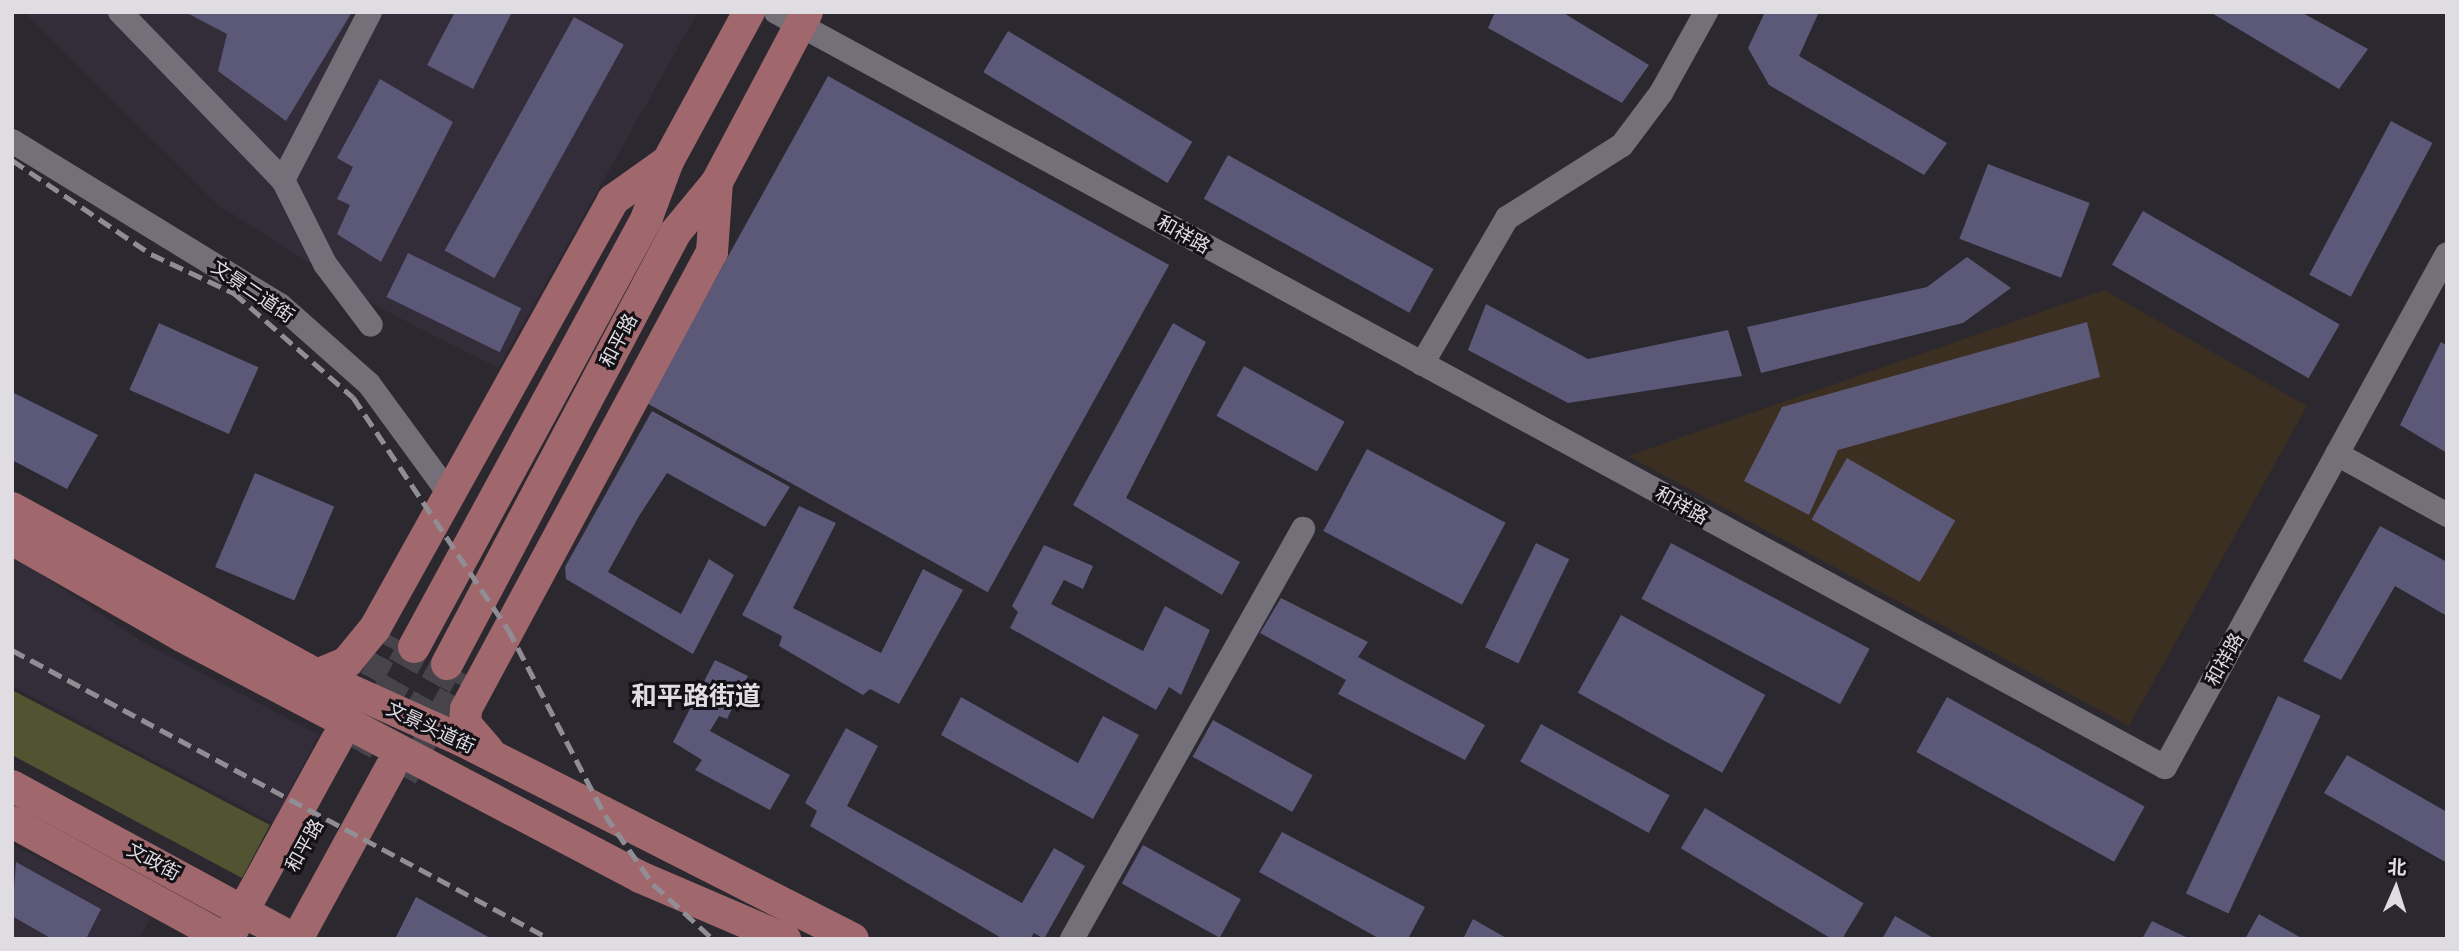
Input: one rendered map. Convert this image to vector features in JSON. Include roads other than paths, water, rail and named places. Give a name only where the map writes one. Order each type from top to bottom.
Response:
[{"type":"main road","points":[[404,642],[627,208],[668,161],[749,12]]},
{"type":"main road","points":[[454,668],[717,182],[801,16]]},
{"type":"main road","points":[[317,675],[347,662],[375,628],[448,492],[613,200],[668,161]]},
{"type":"main road","points":[[497,758],[469,730],[466,709],[712,251],[717,182]]},
{"type":"main road","name":"文景头道街","points":[[12,508],[317,675],[497,758],[853,939]]},
{"type":"main road","name":"文景头道街","points":[[12,539],[129,608],[604,859],[785,939]]},
{"type":"main road","name":"和平路","points":[[227,939],[346,745],[253,939]]},
{"type":"main road","name":"和平路","points":[[295,939],[398,773],[320,939]]},
{"type":"main road","name":"文政街","points":[[12,786],[200,885],[295,939]]},
{"type":"main road","name":"文政街","points":[[12,822],[176,927],[227,939]]},
{"type":"main road","points":[[176,927],[200,885]]},
{"type":"street","points":[[120,12],[283,180],[325,264],[371,325]]},
{"type":"street","points":[[283,180],[370,12]]},
{"type":"street","points":[[1422,364],[1507,218],[1622,145],[1661,93],[1706,12]]},
{"type":"street","name":"和祥路","points":[[801,16],[1422,364],[2165,767],[2337,454]]},
{"type":"street","name":"文景二道街","points":[[12,141],[280,305],[369,384],[448,492]]},
{"type":"street","points":[[2447,254],[2337,454],[2447,515]]},
{"type":"street","points":[[1072,939],[1303,529]]},
{"type":"tunnel","points":[[354,710],[394,637]]},
{"type":"tunnel","points":[[356,750],[414,647]]},
{"type":"tunnel","points":[[390,769],[447,664]]},
{"type":"tunnel","points":[[405,778],[462,672]]},
{"type":"railway","points":[[12,160],[151,254],[234,293],[353,397],[508,629],[605,815],[653,884],[713,939]]},
{"type":"railway","points":[[12,650],[550,939]]},
{"type":"district","name":"和平路街道","points":[[696,696]]}]
